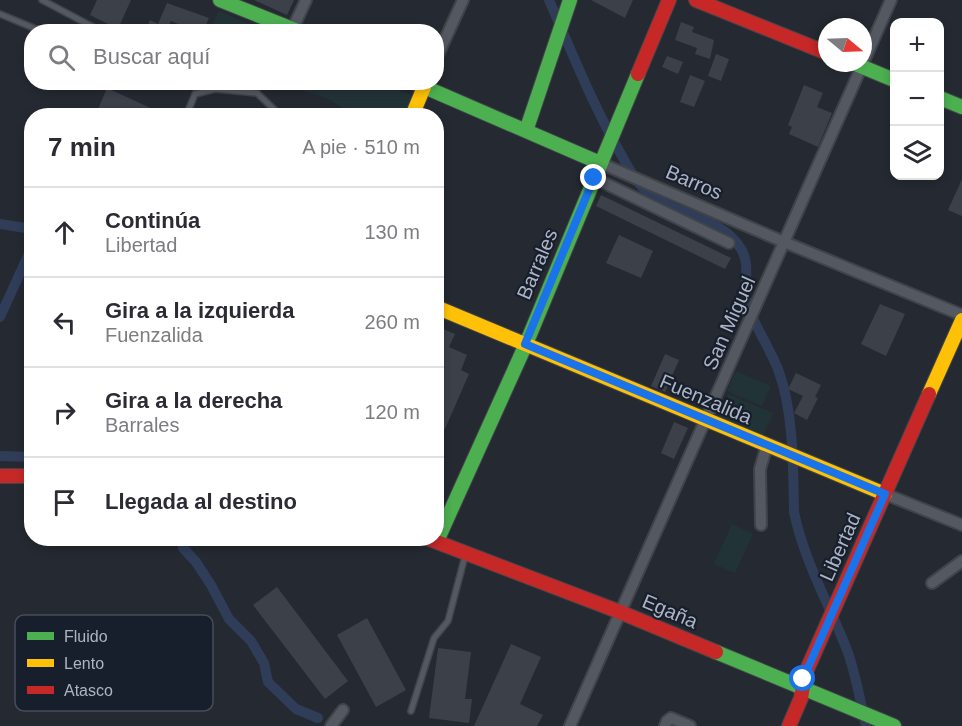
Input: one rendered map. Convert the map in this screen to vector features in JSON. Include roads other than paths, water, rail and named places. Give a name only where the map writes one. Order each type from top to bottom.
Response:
[{"type":"street","points":[[220,0],[281,24]]},
{"type":"street","points":[[298,24],[306,0]]},
{"type":"street","points":[[444,42],[463,0]]},
{"type":"street","points":[[526,131],[570,0]]},
{"type":"street","name":"Barrales","points":[[444,515],[525,344],[669,0]]},
{"type":"street","points":[[696,0],[818,49]]},
{"type":"street","name":"San Miguel","points":[[872,36],[891,0]]},
{"type":"street","points":[[872,71],[890,78]]},
{"type":"street","name":"San Miguel","points":[[570,726],[784,242],[854,72]]},
{"type":"street","points":[[414,108],[419,90]]},
{"type":"street","name":"Barros","points":[[434,90],[784,242],[962,315]]},
{"type":"street","points":[[944,100],[962,107]]},
{"type":"street","points":[[594,178],[729,243]]},
{"type":"street","name":"Fuenzalida","points":[[444,310],[962,525]]},
{"type":"street","name":"Libertad","points":[[789,726],[801,698],[803,679],[962,320]]},
{"type":"street","points":[[760,525],[760,468],[767,445]]},
{"type":"street","points":[[0,476],[24,476]]},
{"type":"street","name":"Egaña","points":[[444,544],[620,612],[894,726]]},
{"type":"street","points":[[932,583],[962,561]]},
{"type":"street","points":[[331,726],[343,710]]},
{"type":"street","points":[[664,726],[671,718],[690,726]]},
{"type":"lane","points":[[42,0],[87,24]]},
{"type":"lane","points":[[0,14],[24,24]]},
{"type":"lane","points":[[189,108],[195,94],[211,90]]},
{"type":"lane","points":[[226,90],[257,93],[273,108]]},
{"type":"lane","points":[[411,711],[434,638],[448,621],[466,552]]},
{"type":"waterway","points":[[549,0],[608,131],[638,183],[653,197],[665,204],[720,228],[732,237],[744,255],[747,302],[779,372],[788,406],[792,442],[794,512],[798,530],[810,565],[850,659],[866,726]]},
{"type":"waterway","points":[[0,224],[24,228]]},
{"type":"waterway","points":[[0,317],[24,264]]},
{"type":"waterway","points":[[0,456],[24,457]]},
{"type":"waterway","points":[[183,546],[211,585],[229,619],[251,641],[264,663],[268,682],[296,709],[318,718]]}]
